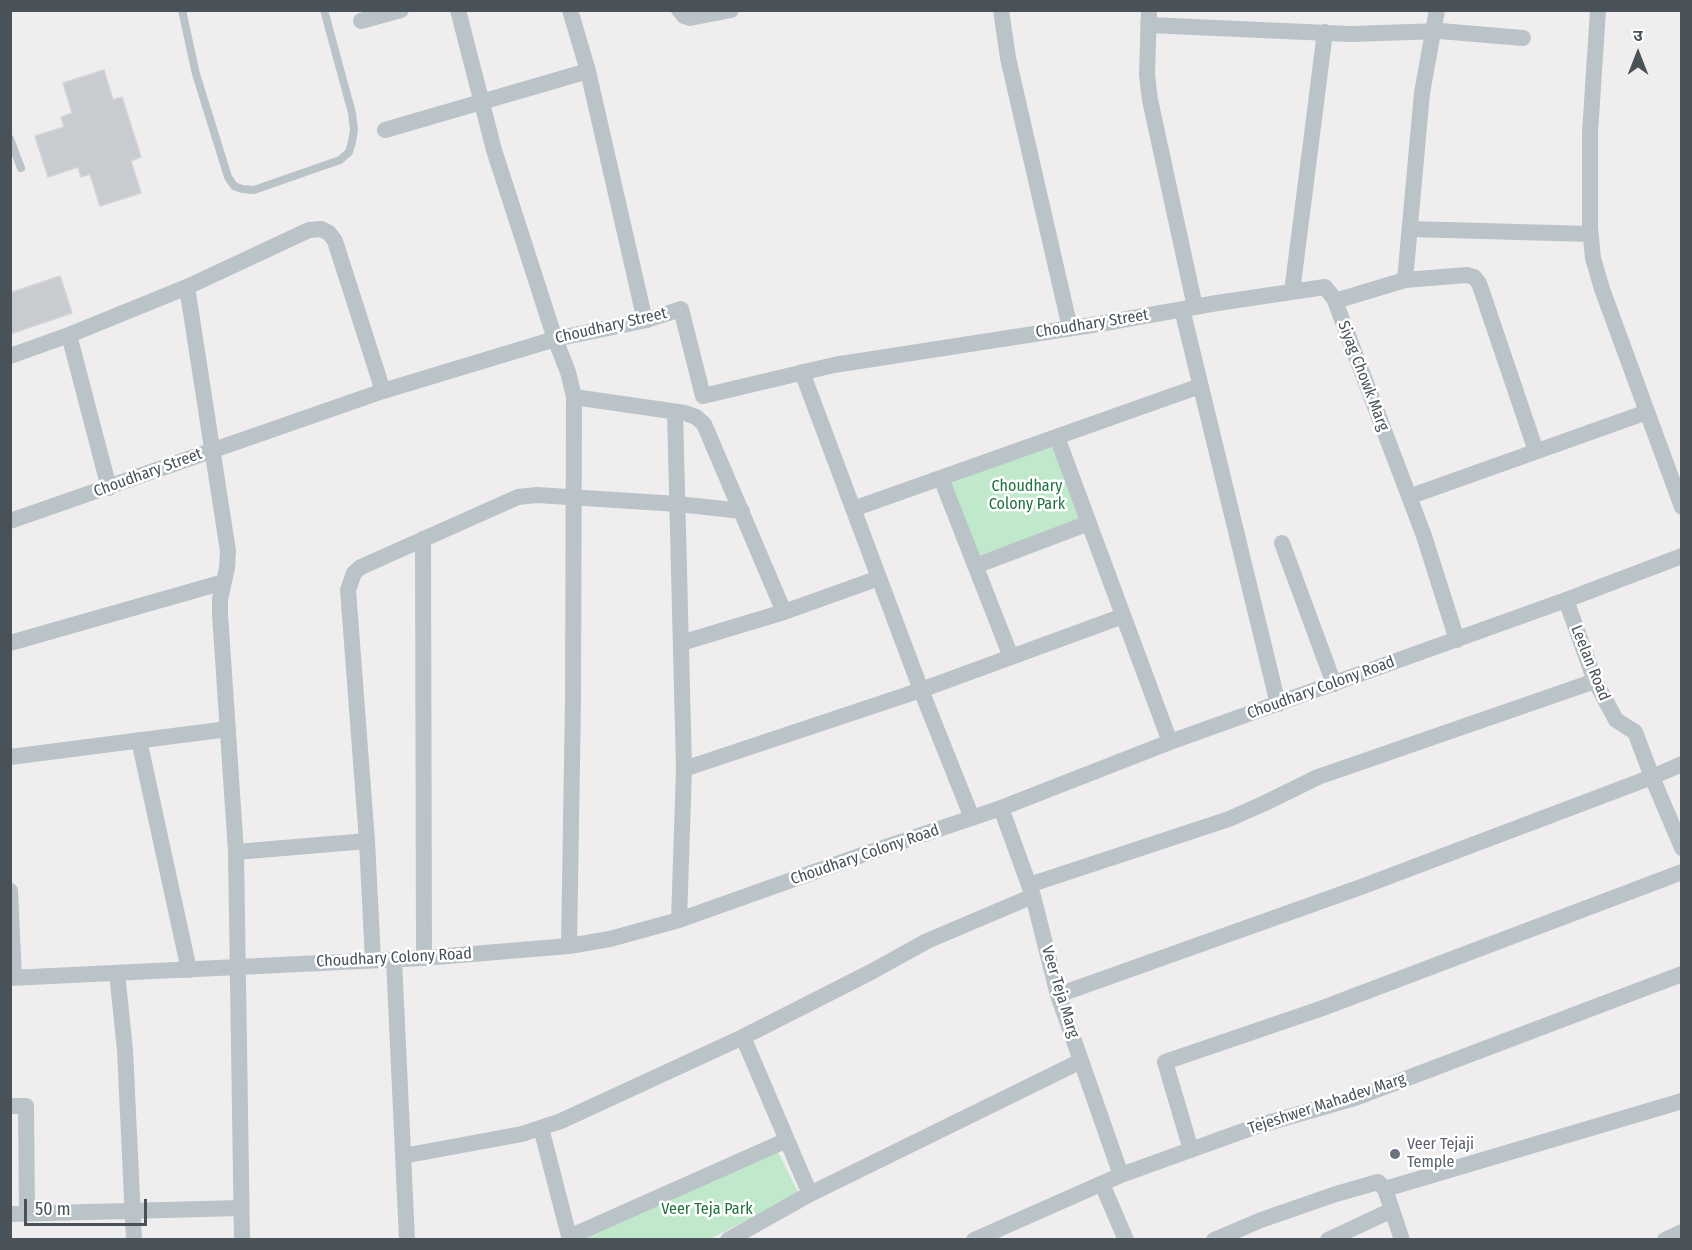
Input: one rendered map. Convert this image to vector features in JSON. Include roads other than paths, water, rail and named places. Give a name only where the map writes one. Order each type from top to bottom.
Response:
[{"type":"street","points":[[361,21],[401,10]]},
{"type":"street","points":[[458,10],[494,150],[555,339],[568,372],[574,397],[569,946]]},
{"type":"street","points":[[570,10],[588,71],[642,312],[647,320]]},
{"type":"street","points":[[679,10],[684,16],[690,18],[731,10]]},
{"type":"street","points":[[1001,10],[1010,69],[1070,328]]},
{"type":"street","points":[[1405,280],[1422,93],[1437,10]]},
{"type":"street","points":[[1598,10],[1590,133],[1590,234],[1593,258],[1602,289],[1682,507]]},
{"type":"street","points":[[1278,704],[1200,386],[1150,100],[1147,75],[1149,18],[1325,32],[1434,32],[1523,38]]},
{"type":"street","points":[[1292,292],[1325,32]]},
{"type":"street","points":[[385,130],[588,71]]},
{"type":"street","points":[[10,356],[69,335],[187,286],[309,230],[321,229],[329,233],[335,242],[383,391]]},
{"type":"street","points":[[1410,229],[1590,234]]},
{"type":"street","name":"Siyag Chowk Marg","points":[[1457,640],[1424,536],[1336,301],[1405,280],[1467,275],[1473,278],[1479,283],[1536,451]]},
{"type":"street","points":[[187,286],[228,551],[219,614],[236,852],[242,1239]]},
{"type":"street","name":"Choudhary Street","points":[[10,521],[383,391],[555,339],[647,320],[681,309],[703,396],[834,365],[1325,287],[1336,301]]},
{"type":"street","points":[[69,335],[109,488]]},
{"type":"street","points":[[802,372],[921,690],[972,818]]},
{"type":"street","points":[[853,509],[1200,386]]},
{"type":"street","points":[[574,397],[685,413],[704,423],[784,612]]},
{"type":"street","points":[[675,412],[684,769],[679,921]]},
{"type":"street","points":[[1414,495],[1647,412]]},
{"type":"street","points":[[1057,437],[1170,742]]},
{"type":"street","points":[[940,478],[1011,657]]},
{"type":"street","points":[[373,960],[367,841],[349,602],[350,582],[354,573],[362,567],[518,497],[537,495],[573,497],[742,511]]},
{"type":"street","points":[[975,566],[1089,523]]},
{"type":"street","points":[[423,539],[424,958]]},
{"type":"street","points":[[1282,543],[1334,684]]},
{"type":"street","name":"Choudhary Colony Road","points":[[12,978],[424,958],[569,946],[610,939],[679,921],[1001,808],[1170,742],[1457,640],[1682,556]]},
{"type":"street","points":[[681,643],[784,612],[879,578]]},
{"type":"street","points":[[10,643],[224,582]]},
{"type":"street","name":"Leelan Road","points":[[1566,600],[1595,681],[1616,720],[1635,732],[1682,848]]},
{"type":"street","points":[[684,769],[921,690],[1124,616]]},
{"type":"street","points":[[403,1156],[522,1134],[561,1121],[743,1037],[927,941],[1031,890],[1228,819],[1318,777],[1595,681]]},
{"type":"street","points":[[10,757],[228,729]]},
{"type":"street","points":[[139,740],[189,970]]},
{"type":"street","points":[[1058,995],[1361,887],[1682,764]]},
{"type":"street","name":"Veer Teja Marg","points":[[1001,808],[1031,890],[1058,995],[1121,1175]]},
{"type":"street","points":[[236,852],[367,841]]},
{"type":"street","points":[[1191,1150],[1165,1062],[1320,1009],[1682,872]]},
{"type":"street","points":[[10,891],[12,978]]},
{"type":"street","points":[[394,959],[407,1239]]},
{"type":"street","points":[[117,973],[124,1050],[134,1239]]},
{"type":"street","name":"Tejeshwer Mahadev Marg","points":[[974,1239],[1121,1175],[1257,1126],[1355,1098],[1682,974]]},
{"type":"street","points":[[743,1037],[810,1194]]},
{"type":"street","points":[[728,1239],[810,1194],[1081,1061]]},
{"type":"street","points":[[1385,1188],[1682,1101]]},
{"type":"street","points":[[10,1106],[26,1106],[19,1214],[241,1208]]},
{"type":"street","points":[[541,1128],[570,1238],[787,1140]]},
{"type":"street","points":[[1214,1239],[1261,1220],[1378,1182],[1385,1188],[1402,1239]]},
{"type":"street","points":[[1102,1184],[1126,1239]]},
{"type":"street","points":[[1328,1239],[1392,1209]]},
{"type":"street","points":[[1666,1239],[1682,1232]]},
{"type":"lane","points":[[182,10],[196,74],[228,177],[234,186],[254,190],[340,160],[349,152],[354,130],[352,113],[324,10]]},
{"type":"lane","points":[[10,139],[21,168]]},
{"type":"place","name":"Veer Tejaji Temple","points":[[1395,1154]]},
{"type":"park label","name":"Choudhary Colony Park","points":[[1027,496]]},
{"type":"park label","name":"Veer Teja Park","points":[[707,1210]]}]
